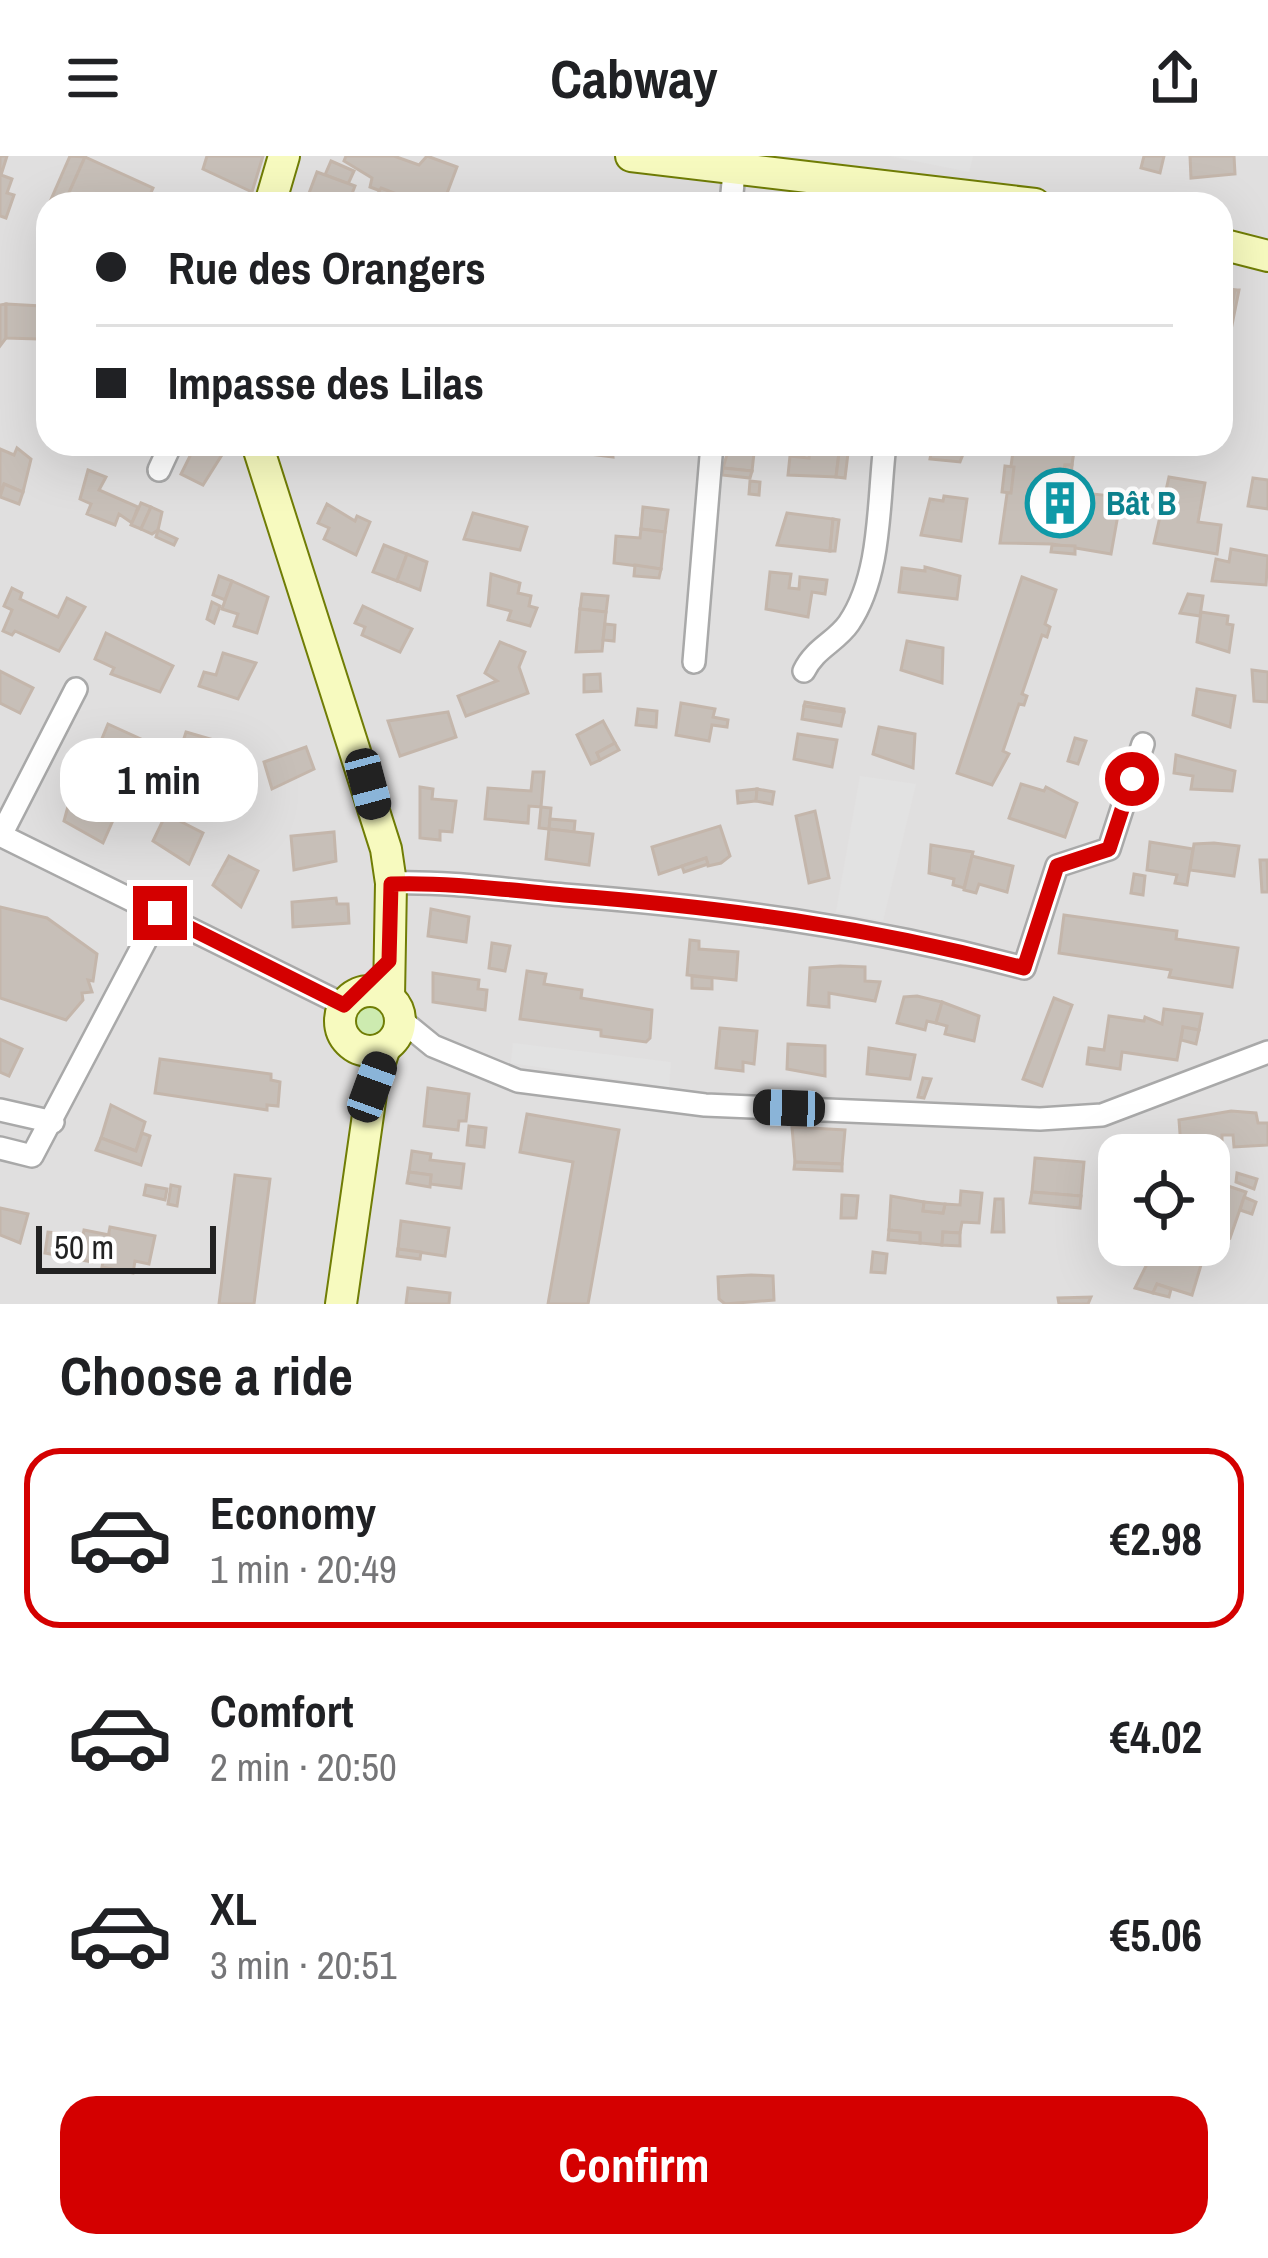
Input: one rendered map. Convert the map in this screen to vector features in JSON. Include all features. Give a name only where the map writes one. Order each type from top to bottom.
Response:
[{"type":"street","points":[[274,192],[284,156]]},
{"type":"street","points":[[631,156],[879,192]]},
{"type":"street","points":[[732,192],[734,172]]},
{"type":"street","points":[[1233,247],[1268,256]]},
{"type":"street","points":[[159,470],[165,456]]},
{"type":"street","points":[[261,456],[358,749],[391,884],[389,961],[375,1022],[372,1087],[341,1304]]},
{"type":"street","points":[[694,662],[711,456]]},
{"type":"street","points":[[804,671],[814,650],[846,627],[860,603],[871,566],[884,456]]},
{"type":"street","points":[[76,689],[1,835],[375,1022],[518,1081],[705,1105],[1040,1119],[1102,1115],[1268,1052]]},
{"type":"street","points":[[391,884],[674,902],[791,916],[884,932],[1024,968],[1057,866],[1109,849],[1143,745]]},
{"type":"street","points":[[0,1148],[32,1156],[160,913]]},
{"type":"street","points":[[0,1110],[53,1122]]},
{"type":"shaded area","points":[[0,156],[1268,156],[1268,1304],[0,1304]]},
{"type":"shaded area","points":[[889,156],[973,156],[969,172]]},
{"type":"shaded area","points":[[860,776],[916,784],[883,921],[836,912]]},
{"type":"shaded area","points":[[513,1043],[671,1062],[669,1087],[511,1063]]},
{"type":"green space","points":[[369,990],[390,999],[399,1020],[390,1041],[369,1050],[348,1041],[339,1020],[348,999]]},
{"type":"building","points":[[0,156],[7,156],[1,175],[12,179],[7,193],[14,195],[6,218],[0,216]]},
{"type":"building","points":[[70,156],[85,157],[69,192],[54,192]]},
{"type":"building","points":[[207,156],[263,156],[252,192],[203,169]]},
{"type":"building","points":[[346,156],[394,156],[419,165],[427,156],[457,167],[448,192],[383,192],[370,187],[372,178],[344,161]]},
{"type":"building","points":[[1144,156],[1164,156],[1160,173],[1141,168]]},
{"type":"building","points":[[1190,156],[1234,156],[1235,174],[1191,178]]},
{"type":"building","points":[[85,157],[153,188],[151,192],[69,192]]},
{"type":"building","points":[[331,161],[354,171],[348,184],[325,175]]},
{"type":"building","points":[[317,172],[355,186],[353,192],[310,192]]},
{"type":"building","points":[[6,304],[6,338],[0,346],[0,305]]},
{"type":"building","points":[[6,304],[36,306],[36,339],[6,338]]},
{"type":"building","points":[[17,448],[31,459],[23,492],[4,484],[0,495],[0,449],[14,455]]},
{"type":"building","points":[[190,456],[221,456],[203,485],[181,474]]},
{"type":"building","points":[[726,456],[754,456],[752,471],[723,468]]},
{"type":"building","points":[[790,456],[839,456],[836,477],[788,475]]},
{"type":"building","points":[[839,456],[848,456],[845,478],[836,477]]},
{"type":"building","points":[[931,456],[962,456],[960,462]]},
{"type":"building","name":"Bât B","points":[[1012,456],[1073,456],[1072,465],[1065,465],[1062,491],[1113,496],[1112,508],[1119,509],[1111,554],[1052,544],[1000,543]]},
{"type":"building","points":[[1065,465],[1072,465],[1070,492],[1062,491]]},
{"type":"building","points":[[1005,466],[1014,467],[1011,493],[1002,492]]},
{"type":"building","points":[[723,468],[752,471],[750,478],[722,475]]},
{"type":"building","points":[[88,470],[106,477],[99,490],[138,507],[132,523],[119,514],[115,525],[87,514],[91,504],[80,499]]},
{"type":"building","points":[[1169,477],[1205,483],[1198,522],[1221,525],[1217,554],[1154,543]]},
{"type":"building","points":[[1253,478],[1268,480],[1268,509],[1248,506]]},
{"type":"building","points":[[750,481],[760,482],[759,495],[749,494]]},
{"type":"building","points":[[4,484],[23,492],[19,504],[0,497]]},
{"type":"building","points":[[944,496],[967,499],[961,541],[921,535],[930,499],[943,501]]},
{"type":"building","points":[[141,503],[151,507],[141,529],[131,525]]},
{"type":"building","points":[[327,504],[355,521],[357,516],[370,522],[356,555],[324,539],[329,528],[318,523]]},
{"type":"building","points":[[151,507],[162,512],[158,530],[152,534],[141,529]]},
{"type":"building","points":[[643,507],[668,510],[665,532],[641,529]]},
{"type":"building","points":[[473,513],[527,527],[520,550],[464,539]]},
{"type":"building","points":[[787,513],[833,519],[830,551],[777,545]]},
{"type":"building","points":[[833,519],[839,520],[835,551],[830,551]]},
{"type":"building","points":[[641,529],[665,532],[661,569],[614,563],[616,536],[640,538]]},
{"type":"building","points":[[158,530],[177,539],[174,545],[156,537]]},
{"type":"building","points":[[384,545],[407,554],[397,581],[373,572]]},
{"type":"building","points":[[1052,545],[1075,546],[1075,554],[1051,552]]},
{"type":"building","points":[[1231,549],[1268,556],[1266,585],[1212,581],[1216,559],[1229,562]]},
{"type":"building","points":[[407,554],[427,562],[420,590],[397,581]]},
{"type":"building","points":[[635,565],[661,569],[659,578],[634,576]]},
{"type":"building","points":[[925,567],[960,576],[957,599],[899,592],[902,568],[925,571]]},
{"type":"building","points":[[770,572],[791,574],[789,588],[799,589],[800,577],[827,580],[825,594],[812,592],[808,617],[766,609]]},
{"type":"building","points":[[491,574],[520,583],[518,593],[531,596],[529,606],[537,608],[530,626],[508,620],[511,611],[488,605]]},
{"type":"building","points":[[219,576],[232,581],[225,600],[213,595]]},
{"type":"building","points":[[1022,577],[1056,590],[1045,624],[1050,627],[1047,637],[1042,635],[1022,694],[1027,696],[1024,705],[1019,704],[1003,751],[1009,754],[992,785],[957,773]]},
{"type":"building","points":[[232,581],[268,597],[257,633],[234,626],[238,614],[222,609]]},
{"type":"building","points":[[12,588],[22,593],[20,599],[58,617],[67,598],[85,607],[59,651],[15,631],[12,635],[3,631],[12,610],[4,606]]},
{"type":"building","points":[[582,594],[608,596],[606,612],[580,609]]},
{"type":"building","points":[[1188,594],[1203,596],[1200,616],[1180,613]]},
{"type":"building","points":[[212,602],[220,606],[214,623],[207,619]]},
{"type":"building","points":[[363,606],[412,629],[400,652],[362,635],[365,627],[355,623]]},
{"type":"building","points":[[580,609],[606,612],[602,651],[576,652]]},
{"type":"building","points":[[1201,612],[1228,616],[1227,624],[1233,625],[1229,652],[1197,642]]},
{"type":"building","points":[[605,624],[615,625],[614,641],[603,640]]},
{"type":"building","points":[[106,633],[173,666],[160,692],[111,674],[114,668],[95,659]]},
{"type":"building","points":[[907,641],[943,648],[942,683],[901,670]]},
{"type":"building","points":[[500,642],[525,652],[519,667],[528,693],[466,716],[458,696],[497,681],[485,673]]},
{"type":"building","points":[[223,653],[256,663],[238,699],[199,686],[204,672],[216,675]]},
{"type":"building","points":[[1252,670],[1268,672],[1268,702],[1254,701]]},
{"type":"building","points":[[0,671],[33,688],[20,713],[0,703]]},
{"type":"building","points":[[600,674],[601,691],[584,692],[584,675]]},
{"type":"building","points":[[1197,689],[1235,696],[1230,727],[1193,715]]},
{"type":"building","points":[[805,702],[844,709],[844,712],[804,706]]},
{"type":"building","points":[[681,703],[715,709],[713,717],[728,720],[727,727],[712,725],[709,741],[676,735]]},
{"type":"building","points":[[804,706],[844,712],[841,726],[802,719]]},
{"type":"building","points":[[638,709],[657,711],[656,727],[636,725]]},
{"type":"building","points":[[448,712],[456,737],[400,756],[388,721]]},
{"type":"building","points":[[603,721],[615,743],[597,753],[600,760],[591,764],[577,735]]},
{"type":"building","points":[[108,724],[143,740],[130,773],[94,758]]},
{"type":"building","points":[[879,727],[915,734],[913,768],[873,754]]},
{"type":"building","points":[[186,732],[231,745],[222,774],[179,754]]},
{"type":"building","points":[[798,734],[837,740],[832,767],[794,759]]},
{"type":"building","points":[[1075,738],[1086,741],[1078,764],[1068,761]]},
{"type":"building","points":[[615,743],[619,750],[600,760],[597,753]]},
{"type":"building","points":[[306,747],[314,769],[272,789],[264,762]]},
{"type":"building","points":[[1176,755],[1235,771],[1232,791],[1191,789],[1193,776],[1174,773]]},
{"type":"building","points":[[533,772],[544,772],[541,807],[529,806],[528,823],[485,819],[488,788],[531,791]]},
{"type":"building","points":[[74,784],[95,793],[89,807],[114,818],[103,843],[64,821]]},
{"type":"building","points":[[1021,784],[1044,791],[1046,787],[1077,803],[1065,837],[1009,818]]},
{"type":"building","points":[[105,785],[132,797],[127,807],[101,795]]},
{"type":"building","points":[[420,787],[433,789],[432,799],[456,801],[452,832],[440,831],[440,840],[420,838]]},
{"type":"building","points":[[757,789],[756,801],[738,803],[737,791]]},
{"type":"building","points":[[757,789],[774,792],[772,804],[756,801]]},
{"type":"building","points":[[541,807],[551,808],[549,829],[539,828]]},
{"type":"building","points":[[815,811],[829,878],[809,883],[796,816]]},
{"type":"building","points":[[166,814],[203,833],[189,864],[153,841]]},
{"type":"building","points":[[550,819],[575,821],[574,832],[549,829]]},
{"type":"building","points":[[720,826],[730,856],[721,863],[708,866],[706,858],[659,874],[652,847]]},
{"type":"building","points":[[549,829],[593,834],[589,865],[546,859]]},
{"type":"building","points":[[334,832],[336,861],[294,870],[291,836]]},
{"type":"building","points":[[1150,842],[1193,849],[1187,885],[1175,883],[1177,875],[1147,870]]},
{"type":"building","points":[[1194,844],[1239,846],[1234,876],[1190,870]]},
{"type":"building","points":[[931,845],[973,852],[964,888],[953,885],[954,879],[929,873]]},
{"type":"building","points":[[229,856],[258,871],[241,907],[213,885]]},
{"type":"building","points":[[972,856],[1013,866],[1007,892],[979,884],[976,893],[964,890]]},
{"type":"building","points":[[706,858],[708,864],[684,872],[682,866]]},
{"type":"building","points":[[1260,860],[1267,860],[1268,892],[1262,892]]},
{"type":"building","points":[[1134,874],[1145,876],[1143,895],[1131,893]]},
{"type":"building","points":[[336,898],[337,904],[348,904],[349,923],[293,927],[292,902]]},
{"type":"building","points":[[0,907],[47,918],[97,954],[93,981],[88,980],[92,992],[82,993],[83,1000],[66,1020],[0,998]]},
{"type":"building","points":[[431,909],[469,917],[466,942],[428,936]]},
{"type":"building","points":[[1064,915],[1177,931],[1176,939],[1238,948],[1232,987],[1169,977],[1171,970],[1059,953]]},
{"type":"building","points":[[690,940],[699,941],[699,949],[738,952],[736,980],[687,975]]},
{"type":"building","points":[[492,943],[510,946],[505,971],[489,968]]},
{"type":"building","points":[[865,967],[865,981],[880,982],[875,1001],[829,993],[829,1007],[808,1005],[810,968]]},
{"type":"building","points":[[527,971],[546,974],[544,984],[582,990],[581,998],[652,1010],[650,1038],[646,1042],[601,1036],[601,1030],[520,1019]]},
{"type":"building","points":[[433,973],[479,980],[478,989],[487,990],[485,1010],[433,1002]]},
{"type":"building","points":[[692,976],[712,978],[712,989],[692,988]]},
{"type":"building","points":[[904,997],[942,1002],[936,1023],[927,1021],[925,1030],[897,1023]]},
{"type":"building","points":[[1054,998],[1072,1005],[1042,1086],[1023,1079]]},
{"type":"building","points":[[942,1002],[979,1016],[974,1041],[945,1034],[947,1026],[936,1023]]},
{"type":"building","points":[[1164,1009],[1202,1014],[1199,1030],[1183,1027],[1177,1060],[1122,1052],[1120,1069],[1087,1064],[1089,1048],[1104,1050],[1109,1016],[1144,1021],[1145,1017],[1162,1024]]},
{"type":"building","points":[[1183,1027],[1199,1030],[1196,1044],[1181,1040]]},
{"type":"building","points":[[720,1028],[757,1031],[754,1064],[743,1062],[743,1071],[716,1068]]},
{"type":"building","points":[[0,1039],[22,1049],[9,1076],[0,1072]]},
{"type":"building","points":[[788,1044],[825,1046],[825,1076],[787,1069]]},
{"type":"building","points":[[869,1048],[915,1055],[910,1079],[867,1074]]},
{"type":"building","points":[[160,1059],[271,1074],[271,1080],[280,1082],[278,1106],[267,1105],[267,1110],[155,1093]]},
{"type":"building","points":[[923,1078],[931,1079],[924,1098],[918,1097]]},
{"type":"building","points":[[428,1088],[469,1094],[466,1121],[459,1121],[458,1130],[424,1126]]},
{"type":"building","points":[[111,1105],[145,1122],[136,1151],[101,1138]]},
{"type":"building","points":[[1231,1111],[1256,1113],[1258,1123],[1268,1123],[1268,1145],[1234,1147],[1230,1134],[1180,1134],[1179,1120]]},
{"type":"building","points":[[527,1114],[619,1130],[588,1304],[548,1304],[573,1162],[520,1152]]},
{"type":"building","points":[[469,1126],[486,1128],[484,1147],[467,1145]]},
{"type":"building","points":[[792,1127],[845,1130],[842,1164],[795,1162]]},
{"type":"building","points":[[142,1133],[150,1136],[141,1165],[96,1150],[101,1138],[136,1151]]},
{"type":"building","points":[[412,1151],[431,1154],[430,1160],[464,1164],[461,1188],[430,1184],[431,1175],[409,1172]]},
{"type":"building","points":[[1035,1158],[1084,1162],[1081,1196],[1032,1192]]},
{"type":"building","points":[[795,1162],[842,1164],[842,1171],[794,1169]]},
{"type":"building","points":[[409,1172],[431,1175],[430,1187],[407,1183]]},
{"type":"building","points":[[1237,1173],[1257,1179],[1254,1189],[1236,1182]]},
{"type":"building","points":[[235,1175],[270,1179],[254,1304],[219,1304]]},
{"type":"building","points":[[146,1185],[167,1189],[165,1200],[144,1195]]},
{"type":"building","points":[[171,1185],[180,1187],[177,1206],[168,1204]]},
{"type":"building","points":[[1230,1187],[1246,1192],[1230,1238]]},
{"type":"building","points":[[961,1191],[982,1193],[979,1223],[962,1222],[960,1233],[943,1232],[942,1245],[920,1243],[920,1233],[889,1230],[891,1196],[924,1202],[923,1211],[943,1213],[945,1204],[960,1205]]},
{"type":"building","points":[[1032,1192],[1081,1196],[1080,1208],[1030,1203]]},
{"type":"building","points":[[842,1195],[858,1196],[856,1218],[841,1218]]},
{"type":"building","points":[[1244,1197],[1256,1202],[1252,1214],[1240,1210]]},
{"type":"building","points":[[995,1199],[1003,1199],[1004,1232],[992,1232]]},
{"type":"building","points":[[924,1202],[945,1204],[943,1213],[923,1211]]},
{"type":"building","points":[[0,1208],[28,1214],[20,1243],[0,1235]]},
{"type":"building","points":[[401,1221],[449,1228],[445,1256],[398,1249]]},
{"type":"building","points":[[110,1227],[155,1236],[149,1264],[135,1261],[133,1273],[102,1267]]},
{"type":"building","points":[[84,1230],[109,1235],[105,1256],[93,1254],[92,1262],[45,1253],[48,1232],[83,1235]]},
{"type":"building","points":[[889,1230],[920,1233],[920,1243],[888,1240]]},
{"type":"building","points":[[943,1232],[960,1233],[960,1246],[942,1245]]},
{"type":"building","points":[[398,1249],[421,1252],[420,1259],[397,1256]]},
{"type":"building","points":[[873,1252],[887,1254],[885,1273],[871,1272]]},
{"type":"building","points":[[1146,1266],[1201,1266],[1192,1295],[1157,1284],[1153,1293],[1135,1288]]},
{"type":"building","points":[[773,1276],[774,1300],[725,1304],[719,1299],[718,1277]]},
{"type":"building","points":[[1157,1284],[1171,1289],[1169,1297],[1153,1293]]},
{"type":"building","points":[[408,1288],[450,1293],[449,1304],[406,1304]]},
{"type":"building","points":[[1091,1297],[1088,1304],[1059,1304],[1058,1298]]},
{"type":"place","name":"Bât B","points":[[1060,503]]},
{"type":"route","points":[[160,913],[344,1005],[389,961],[391,884],[674,902],[791,916],[884,932],[1024,968],[1057,866],[1109,849],[1132,779]]}]
